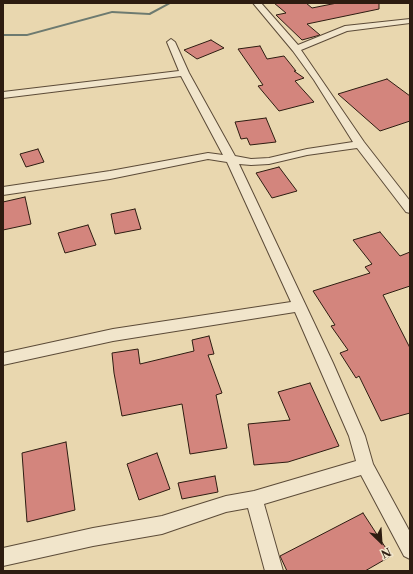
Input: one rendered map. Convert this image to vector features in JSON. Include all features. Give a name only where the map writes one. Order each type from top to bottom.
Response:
[{"type":"street","points":[[257,3],[296,49],[318,79],[360,144],[410,209]]},
{"type":"street","points":[[296,49],[345,29],[410,21]]},
{"type":"street","points":[[171,42],[184,73],[230,159],[300,306],[357,436],[365,466],[410,550]]},
{"type":"street","points":[[3,95],[184,73]]},
{"type":"street","points":[[3,191],[110,175],[208,156],[251,162],[360,144]]},
{"type":"street","points":[[3,359],[113,336],[300,306]]},
{"type":"street","points":[[3,557],[93,537],[162,525],[226,504],[254,499],[365,466]]},
{"type":"street","points":[[254,499],[274,571]]},
{"type":"building","points":[[274,3],[306,3],[312,8],[337,3],[379,3],[379,9],[307,24],[320,35],[302,40],[276,15],[286,13]]},
{"type":"building","points":[[211,40],[224,48],[197,59],[184,50]]},
{"type":"building","points":[[260,46],[267,59],[284,56],[296,71],[294,71],[304,78],[295,81],[314,102],[279,111],[258,86],[263,85],[238,49]]},
{"type":"building","points":[[387,79],[410,96],[410,121],[380,131],[338,94]]},
{"type":"building","points":[[266,118],[276,142],[250,145],[247,138],[241,139],[235,122]]},
{"type":"building","points":[[38,149],[44,162],[26,167],[20,154]]},
{"type":"building","points":[[279,167],[297,191],[272,198],[256,173]]},
{"type":"building","points":[[25,197],[31,224],[3,230],[3,202]]},
{"type":"building","points":[[135,209],[141,229],[115,234],[111,214]]},
{"type":"building","points":[[88,225],[96,245],[65,253],[58,233]]},
{"type":"building","points":[[380,232],[400,256],[410,252],[410,286],[383,295],[410,348],[410,413],[381,421],[359,376],[356,378],[340,353],[348,350],[331,326],[335,325],[313,291],[370,273],[365,267],[372,264],[353,240]]},
{"type":"building","points":[[209,336],[214,354],[208,355],[222,393],[216,395],[227,448],[190,454],[182,404],[122,416],[112,353],[138,349],[140,364],[194,351],[192,340]]},
{"type":"building","points":[[310,383],[339,446],[288,462],[254,465],[248,424],[290,420],[278,392]]},
{"type":"building","points":[[66,442],[75,510],[27,522],[22,453]]},
{"type":"building","points":[[157,453],[170,489],[139,500],[127,464]]},
{"type":"building","points":[[215,476],[218,492],[182,499],[178,483]]},
{"type":"building","points":[[363,513],[391,556],[365,571],[287,571],[280,556]]},
{"type":"waterway","points":[[3,35],[27,35],[112,12],[150,14],[170,3]]}]
